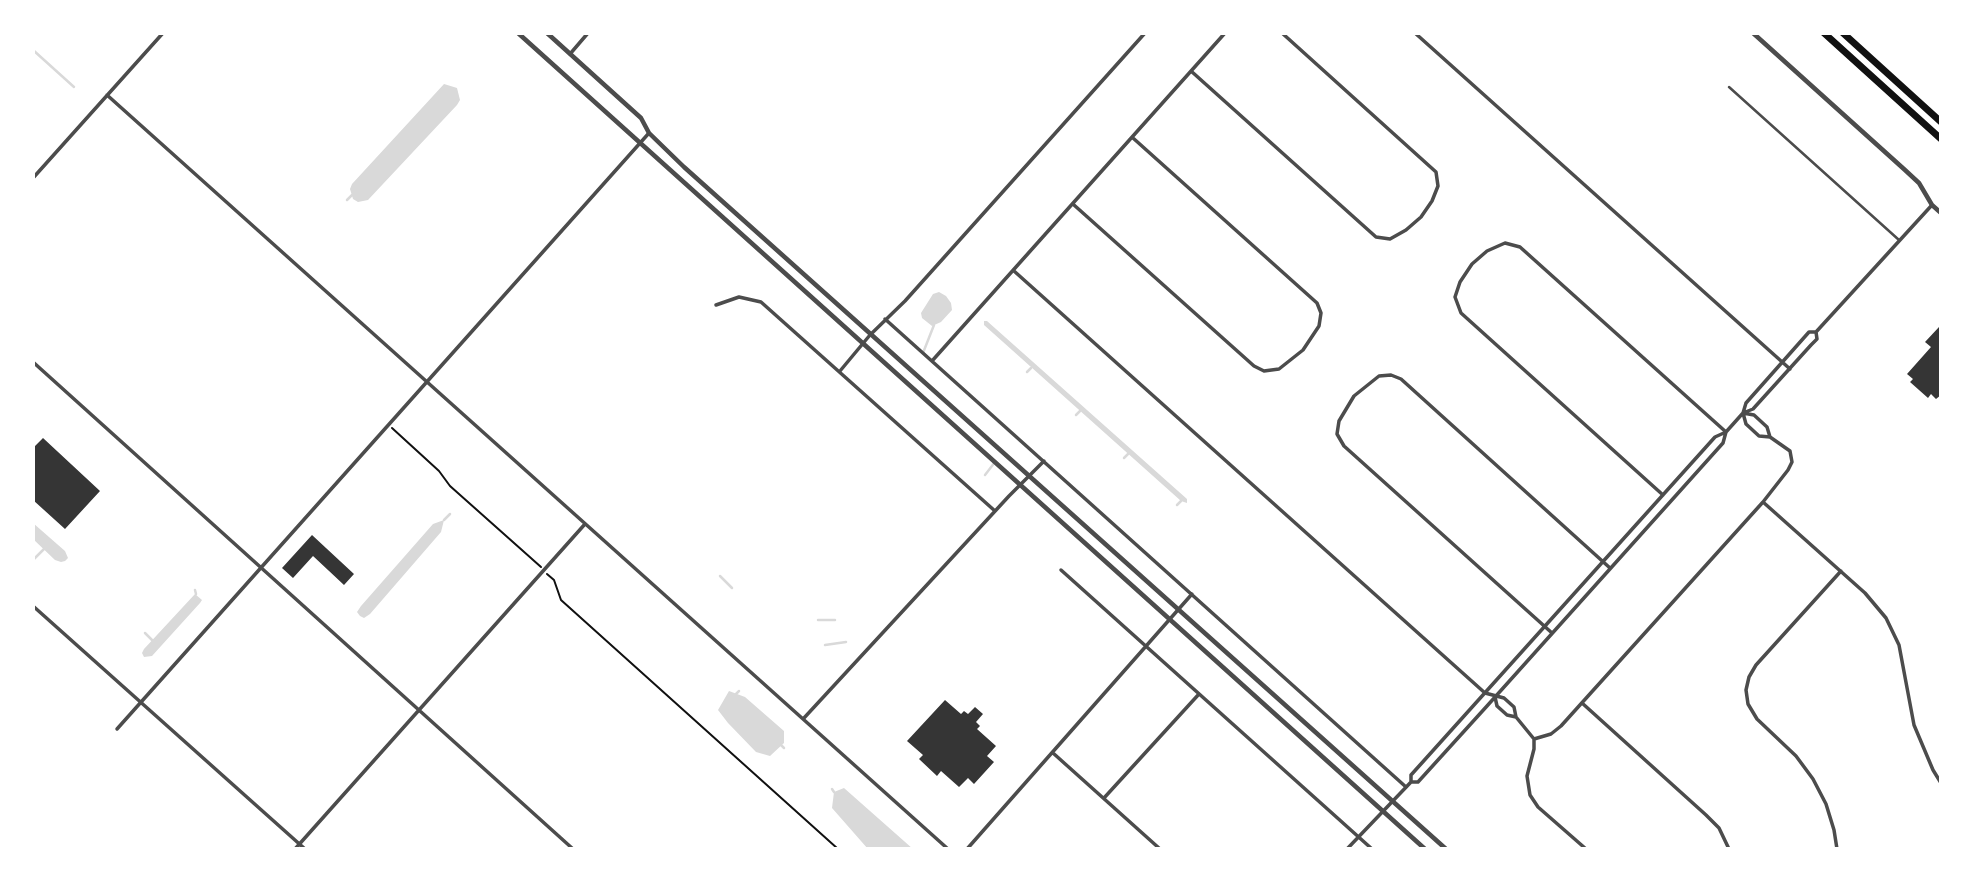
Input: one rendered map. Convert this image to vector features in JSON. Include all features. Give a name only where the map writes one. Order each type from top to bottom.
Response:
[{"type":"highway","points":[[1824,33],[1941,139]]},
{"type":"highway","points":[[1843,33],[1941,122]]},
{"type":"street","points":[[33,178],[163,33]]},
{"type":"street","points":[[518,33],[1425,849]]},
{"type":"street","points":[[547,33],[641,118],[649,133],[870,335],[1446,849]]},
{"type":"street","points":[[570,54],[588,33]]},
{"type":"street","points":[[839,372],[1145,33]]},
{"type":"street","points":[[932,361],[1225,33]]},
{"type":"street","points":[[1191,71],[1376,237],[1390,239],[1406,230],[1421,218],[1432,201],[1438,186],[1436,172],[1282,33]]},
{"type":"street","points":[[1415,33],[1790,369]]},
{"type":"street","points":[[1753,33],[1919,183],[1932,205],[1941,213]]},
{"type":"street","points":[[1729,87],[1899,240]]},
{"type":"street","points":[[107,95],[948,849]]},
{"type":"street","points":[[117,729],[649,133]]},
{"type":"street","points":[[1073,205],[1254,366],[1264,371],[1279,369],[1303,350],[1319,326],[1321,313],[1317,303],[1133,138]]},
{"type":"street","points":[[1534,740],[1551,734],[1582,703],[1763,502],[1788,470],[1792,462],[1790,451],[1770,438],[1759,436],[1746,424],[1743,413],[1746,402],[1809,332],[1816,332],[1932,205]]},
{"type":"street","points":[[1663,495],[1461,313],[1455,297],[1460,282],[1472,264],[1487,251],[1505,243],[1520,247],[1726,432]]},
{"type":"street","points":[[1014,271],[1485,693],[1504,698],[1514,707],[1516,717],[1534,740],[1527,776],[1530,795],[1538,807],[1586,849]]},
{"type":"street","points":[[716,306],[739,297],[761,302],[995,511]]},
{"type":"street","points":[[885,319],[1406,787]]},
{"type":"street","points":[[1347,849],[1411,782],[1411,775],[1715,437],[1726,432],[1743,413],[1753,409],[1790,369],[1817,339],[1816,332]]},
{"type":"street","points":[[33,362],[573,849]]},
{"type":"street","points":[[1552,633],[1344,446],[1337,434],[1339,421],[1354,396],[1379,376],[1391,375],[1401,379],[1610,568]]},
{"type":"street","points":[[1743,413],[1754,415],[1767,427],[1770,438]]},
{"type":"street","points":[[1411,782],[1418,782],[1495,697],[1723,443],[1726,432]]},
{"type":"street","points":[[804,719],[1044,461]]},
{"type":"street","points":[[1763,502],[1866,593],[1893,631],[1899,645],[1914,725],[1941,783]]},
{"type":"street","points":[[295,849],[585,524]]},
{"type":"street","points":[[1061,570],[1372,849]]},
{"type":"street","points":[[1837,849],[1826,804],[1813,779],[1796,756],[1757,719],[1748,704],[1746,690],[1749,677],[1756,666],[1841,571]]},
{"type":"street","points":[[967,849],[1192,594]]},
{"type":"street","points":[[33,606],[305,849]]},
{"type":"street","points":[[1104,798],[1199,694]]},
{"type":"street","points":[[1495,697],[1500,709],[1507,715],[1516,717]]},
{"type":"street","points":[[1582,703],[1719,828],[1729,849]]},
{"type":"street","points":[[1053,753],[1160,849]]},
{"type":"path","points":[[388,425],[439,471],[450,486],[554,580],[561,600],[838,849]]},
{"type":"shaded area","points":[[444,84],[457,88],[460,100],[457,105],[368,200],[358,202],[353,199],[350,189],[352,184]]},
{"type":"shaded area","points":[[939,292],[946,296],[952,310],[941,322],[932,326],[922,318],[921,313],[933,294]]},
{"type":"shaded area","points":[[984,321],[1187,499],[1187,503],[1181,501],[984,325]]},
{"type":"shaded area","points":[[444,520],[441,532],[370,614],[364,618],[360,616],[357,612],[361,606],[433,524]]},
{"type":"shaded area","points":[[33,523],[65,551],[68,558],[65,561],[55,560],[33,539]]},
{"type":"shaded area","points":[[195,594],[202,600],[200,603],[152,656],[144,657],[144,649]]},
{"type":"shaded area","points":[[729,691],[745,697],[784,731],[784,743],[770,756],[756,752],[718,710]]},
{"type":"shaded area","points":[[844,788],[913,849],[868,849],[832,808],[834,792]]},
{"type":"building","points":[[1939,327],[1941,395],[1936,399],[1931,394],[1928,398],[1910,382],[1913,379],[1907,374],[1931,347],[1925,342]]},
{"type":"building","points":[[43,438],[100,491],[65,529],[33,500],[33,448]]},
{"type":"building","points":[[312,535],[354,574],[344,585],[313,556],[293,578],[282,568]]},
{"type":"building","points":[[945,700],[961,714],[964,711],[968,714],[975,707],[983,714],[976,722],[980,726],[977,729],[996,746],[987,756],[994,762],[974,784],[968,778],[959,787],[941,771],[937,776],[919,759],[923,755],[907,741]]},
{"type":"waterway","points":[[33,50],[74,87]]},
{"type":"waterway","points":[[347,200],[352,195]]},
{"type":"waterway","points":[[923,353],[934,325]]},
{"type":"waterway","points":[[1027,372],[1031,368]]},
{"type":"waterway","points":[[1076,415],[1080,411]]},
{"type":"waterway","points":[[1124,458],[1128,454]]},
{"type":"waterway","points":[[985,475],[995,462]]},
{"type":"waterway","points":[[1177,505],[1181,501]]},
{"type":"waterway","points":[[444,520],[450,514]]},
{"type":"waterway","points":[[34,559],[44,549]]},
{"type":"waterway","points":[[720,576],[732,588]]},
{"type":"waterway","points":[[195,590],[196,594]]},
{"type":"waterway","points":[[818,620],[835,620]]},
{"type":"waterway","points":[[145,633],[153,641]]},
{"type":"waterway","points":[[825,645],[846,642]]},
{"type":"waterway","points":[[736,694],[739,691]]},
{"type":"waterway","points":[[781,745],[784,748]]}]
